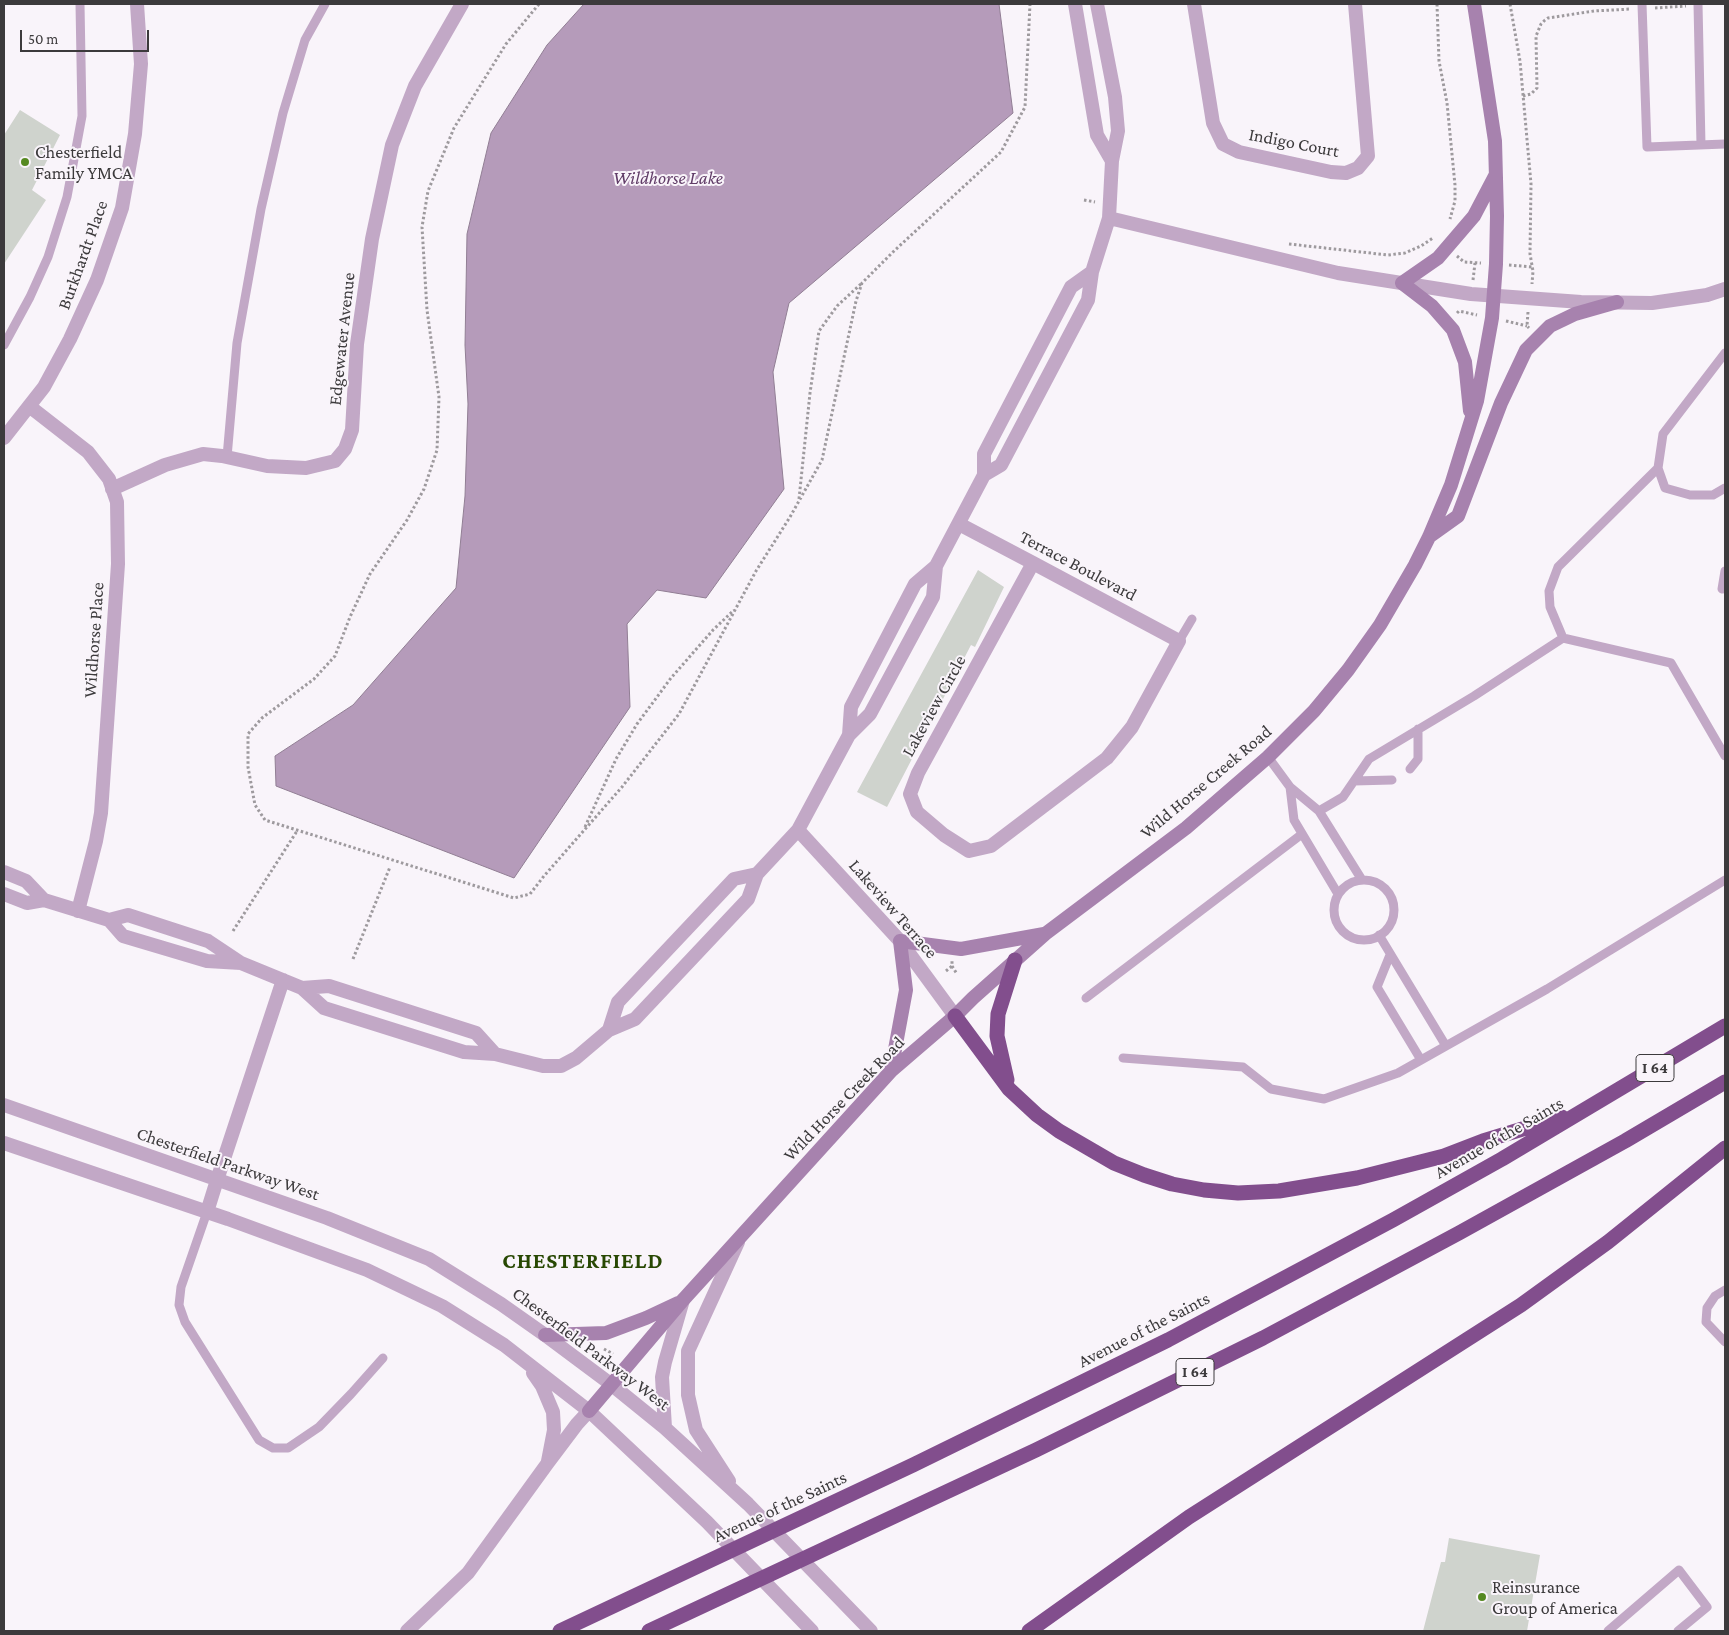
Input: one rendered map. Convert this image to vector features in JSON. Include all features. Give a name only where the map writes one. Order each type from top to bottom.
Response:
[{"type":"highway","points":[[1009,1089],[997,1036],[998,1014],[1015,960]]},
{"type":"highway","points":[[955,1016],[1009,1089],[1037,1115],[1059,1131],[1114,1162],[1144,1175],[1172,1184],[1204,1190],[1238,1193],[1279,1191],[1357,1178],[1444,1156],[1483,1141],[1585,1110]]},
{"type":"highway","name":"Avenue of the Saints","points":[[560,1631],[913,1465],[1168,1340],[1393,1220],[1585,1110],[1725,1026]]},
{"type":"highway","name":"I 64","points":[[648,1631],[1036,1450],[1263,1338],[1459,1233],[1625,1141],[1725,1082]]},
{"type":"highway","points":[[1029,1631],[1189,1518],[1521,1305],[1608,1242],[1725,1148]]},
{"type":"main road","name":"Wild Horse Creek Road","points":[[590,1411],[683,1300],[891,1071],[1045,934],[1186,828],[1268,757],[1314,711],[1348,670],[1380,625],[1415,565],[1451,485],[1477,401],[1492,318],[1497,216],[1495,141],[1474,4]]},
{"type":"main road","points":[[1471,420],[1465,362],[1453,330],[1432,306],[1402,283],[1438,258],[1474,216],[1496,175]]},
{"type":"main road","points":[[1429,536],[1458,516],[1501,403],[1526,350],[1550,326],[1575,314],[1617,302]]},
{"type":"main road","points":[[891,1071],[906,990],[900,941],[961,949],[1045,934]]},
{"type":"main road","points":[[545,1335],[606,1334],[646,1318],[683,1300]]},
{"type":"street","name":"Burkhardt Place","points":[[4,438],[44,386],[70,339],[97,280],[122,208],[136,134],[141,64],[137,4]]},
{"type":"street","name":"Edgewater Avenue","points":[[112,489],[165,465],[203,454],[267,466],[306,468],[335,461],[345,449],[352,430],[357,344],[372,239],[392,145],[415,86],[462,4]]},
{"type":"street","points":[[984,475],[1001,465],[1088,300],[1092,272],[1110,212],[1112,161],[1118,131],[1115,97],[1100,4],[1076,7],[1097,135],[1112,161]]},
{"type":"street","name":"Indigo Court","points":[[1194,4],[1213,123],[1222,144],[1239,152],[1332,172],[1346,173],[1358,168],[1368,156],[1355,4]]},
{"type":"street","points":[[1110,212],[1338,273],[1494,296],[1652,303],[1707,295],[1725,289]]},
{"type":"street","points":[[849,736],[851,707],[915,584],[936,566],[959,524],[984,475],[984,454],[1071,288],[1092,272]]},
{"type":"street","name":"Wildhorse Place","points":[[29,406],[88,452],[109,479],[117,502],[118,564],[101,812],[96,841],[78,911]]},
{"type":"street","name":"Terrace Boulevard","points":[[959,524],[1179,641]]},
{"type":"street","name":"Lakeview Circle","points":[[1033,563],[918,773],[910,794],[917,812],[944,835],[969,851],[991,846],[1107,758],[1132,727],[1179,641]]},
{"type":"street","points":[[4,894],[27,903],[44,900],[109,920],[128,915],[208,941],[241,964],[302,988],[324,1008],[464,1052],[495,1054],[543,1066],[560,1066],[576,1058],[609,1030],[635,1019],[748,899],[757,874],[798,830],[849,736],[870,714],[933,596],[936,566]]},
{"type":"street","name":"Lakeview Terrace","points":[[798,830],[900,941],[955,1016]]},
{"type":"street","points":[[4,872],[26,880],[44,900]]},
{"type":"street","points":[[609,1030],[618,1002],[734,879],[757,874]]},
{"type":"street","points":[[109,920],[123,936],[207,961],[241,964]]},
{"type":"street","points":[[207,1212],[282,980]]},
{"type":"street","points":[[302,988],[329,986],[476,1033],[495,1054]]},
{"type":"street","name":"Chesterfield Parkway West","points":[[4,1106],[328,1218],[418,1254],[500,1304],[545,1335],[612,1385],[665,1428],[748,1504],[871,1631]]},
{"type":"street","points":[[4,1143],[207,1212],[367,1270],[442,1306],[504,1345],[590,1411],[707,1522],[812,1631]]},
{"type":"street","points":[[734,1491],[727,1475],[696,1430],[688,1394],[688,1351],[739,1239]]},
{"type":"street","points":[[665,1428],[662,1377],[683,1300]]},
{"type":"street","points":[[526,1362],[542,1386],[553,1412],[554,1430],[547,1464]]},
{"type":"street","points":[[407,1631],[468,1573],[577,1424],[590,1411]]},
{"type":"lane","points":[[4,345],[30,297],[48,257],[67,197],[82,116],[80,4]]},
{"type":"lane","points":[[227,457],[237,343],[261,208],[283,113],[305,40],[325,4]]},
{"type":"lane","points":[[1698,5],[1701,145]]},
{"type":"lane","points":[[1642,6],[1647,147],[1725,144]]},
{"type":"lane","points":[[1725,354],[1663,434],[1658,468],[1665,488],[1690,495],[1713,495],[1725,488]]},
{"type":"lane","points":[[1563,638],[1550,607],[1549,591],[1558,567],[1658,468]]},
{"type":"lane","points":[[1722,589],[1725,571]]},
{"type":"lane","points":[[1179,641],[1192,618]]},
{"type":"lane","points":[[1319,811],[1343,797],[1369,759],[1563,638],[1672,663],[1725,756]]},
{"type":"lane","points":[[1410,769],[1418,759],[1418,729]]},
{"type":"lane","points":[[1268,757],[1290,787],[1319,811],[1362,880]]},
{"type":"lane","points":[[1354,781],[1392,780]]},
{"type":"lane","points":[[1290,787],[1294,820],[1338,894]]},
{"type":"lane","points":[[1086,998],[1302,834]]},
{"type":"lane","points":[[1362,880],[1372,881],[1381,885],[1388,892],[1394,911],[1386,929],[1370,939],[1360,939],[1350,936],[1343,931],[1337,923],[1334,913],[1334,903],[1338,894],[1353,882],[1362,880]]},
{"type":"lane","points":[[1123,1058],[1243,1067],[1271,1088],[1324,1099],[1398,1073],[1547,989],[1725,880]]},
{"type":"lane","points":[[1379,935],[1446,1046]]},
{"type":"lane","points":[[1390,955],[1377,987],[1421,1060]]},
{"type":"lane","points":[[207,1212],[181,1287],[179,1305],[185,1322],[259,1440],[273,1448],[288,1448],[319,1427],[383,1358]]},
{"type":"lane","points":[[1725,1290],[1715,1296],[1707,1308],[1706,1322],[1725,1342]]},
{"type":"lane","points":[[1608,1631],[1619,1628],[1679,1570],[1707,1607],[1678,1631]]},
{"type":"path","points":[[538,4],[506,44],[454,128],[428,191],[422,227],[427,310],[439,397],[437,450],[424,489],[407,520],[370,574],[350,617],[335,656],[314,679],[262,718],[248,734],[248,767],[255,805],[265,820],[514,898],[530,894],[622,787],[679,714],[756,571],[822,460],[856,302],[862,283]]},
{"type":"path","points":[[799,500],[810,393],[820,331],[837,306],[1001,152],[1025,108],[1030,4]]},
{"type":"path","points":[[1437,4],[1439,61],[1447,104],[1456,185],[1455,201],[1448,222]]},
{"type":"path","points":[[1510,4],[1520,61],[1531,184],[1530,260],[1533,271],[1527,326],[1538,338]]},
{"type":"path","points":[[1523,96],[1531,94],[1537,88],[1536,36],[1541,24],[1548,18],[1642,6],[1698,5]]},
{"type":"path","points":[[1084,200],[1110,212]]},
{"type":"path","points":[[1283,243],[1388,255],[1405,253],[1436,237]]},
{"type":"path","points":[[582,833],[616,760],[637,724],[671,678],[713,630],[737,608]]},
{"type":"path","points":[[233,931],[297,831]]},
{"type":"path","points":[[353,959],[390,867]]},
{"type":"path","points":[[952,960],[952,966],[957,974]]},
{"type":"path","points":[[946,971],[952,966]]},
{"type":"path","points":[[604,1349],[613,1354]]},
{"type":"water","name":"Wildhorse Lake","points":[[584,4],[999,4],[1013,113],[789,303],[773,372],[784,489],[706,598],[657,590],[627,624],[630,707],[514,878],[276,786],[275,756],[353,705],[456,588],[465,496],[468,404],[465,345],[467,234],[491,133],[547,45]]},
{"type":"building","name":"Chesterfield Family YMCA","points":[[20,110],[60,135],[32,190],[46,200],[4,264],[4,135]]},
{"type":"building","points":[[978,570],[1004,587],[975,647],[971,645],[887,807],[857,792]]},
{"type":"building","name":"Reinsurance Group of America","points":[[1449,1538],[1540,1555],[1527,1631],[1423,1631],[1441,1562],[1445,1562]]},
{"type":"place","name":"Chesterfield Family YMCA","points":[[25,162]]},
{"type":"place","name":"Reinsurance Group of America","points":[[1482,1597]]},
{"type":"district","name":"CHESTERFIELD","points":[[583,1261]]}]
